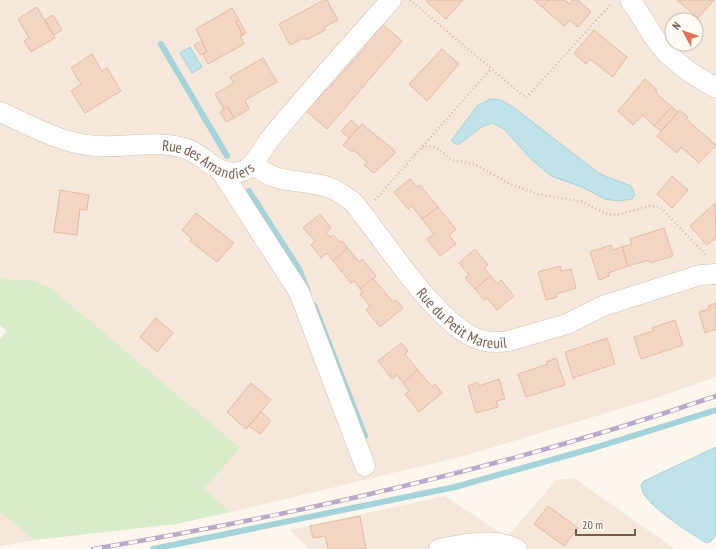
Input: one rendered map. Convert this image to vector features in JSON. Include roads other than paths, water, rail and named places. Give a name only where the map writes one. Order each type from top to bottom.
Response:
[{"type":"street","name":"Rue des Amandiers","points":[[0,112],[60,138],[87,145],[112,147],[164,145],[186,148],[202,156],[221,171],[242,171],[253,163],[267,143],[318,81],[392,0]]},
{"type":"street","points":[[631,0],[660,45],[685,68],[716,88]]},
{"type":"street","name":"Rue du Petit Mareuil","points":[[253,163],[260,170],[273,178],[314,183],[330,187],[346,197],[363,214],[415,281],[445,316],[463,331],[483,341],[509,341],[567,324],[603,306],[708,275]]},
{"type":"street","points":[[221,171],[299,292],[365,466]]},
{"type":"street","points":[[439,549],[500,542],[517,549]]},
{"type":"water","points":[[190,47],[202,67],[192,73],[180,53]]},
{"type":"water","points":[[491,99],[501,100],[513,107],[600,174],[631,186],[635,194],[632,199],[618,201],[605,199],[582,187],[551,176],[531,159],[505,130],[493,123],[483,126],[458,145],[451,141],[478,105]]},
{"type":"water","points":[[716,447],[716,535],[710,542],[706,543],[657,509],[643,492],[641,485],[644,481]]},
{"type":"waterway","points":[[161,44],[227,156]]},
{"type":"waterway","points":[[249,191],[299,269],[307,289]]},
{"type":"waterway","points":[[314,305],[365,436]]},
{"type":"waterway","points":[[153,549],[455,487],[597,447],[716,410]]},
{"type":"railway","points":[[93,549],[251,520],[408,485],[485,466],[563,444],[716,396]]}]
